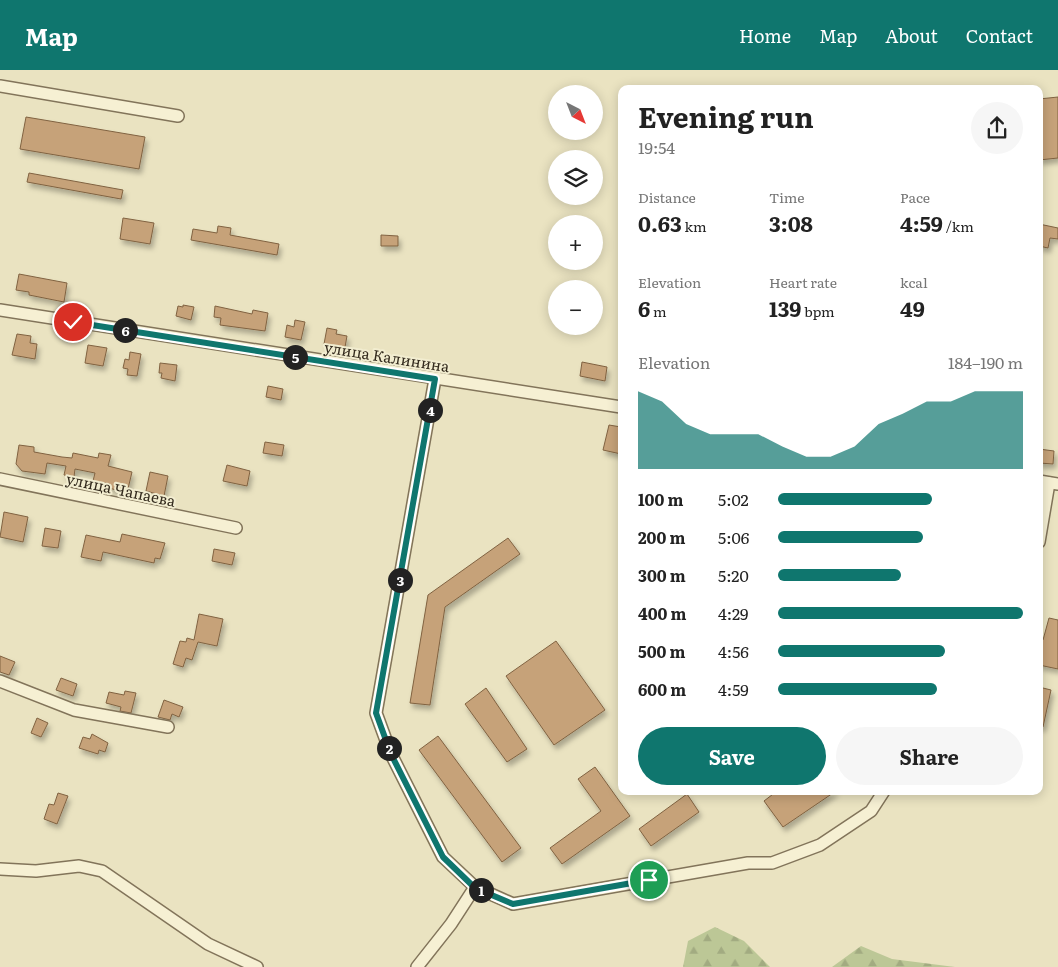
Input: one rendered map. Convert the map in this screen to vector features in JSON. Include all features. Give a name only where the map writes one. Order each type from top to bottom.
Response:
[{"type":"street","points":[[0,86],[178,116]]},
{"type":"street","name":"улица Калинина","points":[[0,310],[618,407]]},
{"type":"street","points":[[435,379],[376,713],[391,754],[443,857],[475,888],[513,904],[748,864],[772,863],[820,845],[872,811],[882,795]]},
{"type":"street","name":"улица Чапаева","points":[[0,479],[236,528]]},
{"type":"street","points":[[1043,518],[1049,483]]},
{"type":"street","points":[[0,681],[74,710],[168,726]]},
{"type":"street","points":[[0,869],[36,871],[79,866],[102,871],[208,944],[258,967]]},
{"type":"street","points":[[417,967],[451,924],[475,888]]},
{"type":"green space","points":[[715,927],[744,941],[770,967],[683,967],[688,941]]},
{"type":"green space","points":[[861,946],[892,959],[955,967],[832,967]]},
{"type":"building","points":[[1058,97],[1058,158],[1043,160],[1043,99]]},
{"type":"building","points":[[26,117],[145,137],[139,169],[20,149]]},
{"type":"building","points":[[29,173],[123,190],[121,199],[27,182]]},
{"type":"building","points":[[123,218],[154,223],[150,244],[120,239]]},
{"type":"building","points":[[1043,225],[1058,228],[1058,239],[1050,238],[1048,248],[1043,247]]},
{"type":"building","points":[[218,226],[231,228],[230,235],[279,244],[277,255],[191,240],[193,229],[217,233]]},
{"type":"building","points":[[381,235],[398,236],[398,246],[381,246]]},
{"type":"building","points":[[19,274],[67,283],[64,302],[29,295],[29,292],[16,290]]},
{"type":"building","points":[[183,305],[194,307],[191,320],[176,316],[178,306],[183,307]]},
{"type":"building","points":[[215,306],[252,314],[253,310],[268,313],[265,331],[220,325],[221,318],[214,317]]},
{"type":"building","points":[[295,320],[305,322],[301,340],[285,337],[287,325],[294,327]]},
{"type":"building","points":[[327,328],[337,330],[336,334],[347,336],[345,347],[324,344]]},
{"type":"building","points":[[17,334],[31,336],[30,343],[37,344],[35,359],[12,355]]},
{"type":"building","points":[[88,345],[107,348],[103,366],[85,363]]},
{"type":"building","points":[[130,352],[141,354],[137,376],[127,375],[128,369],[123,368],[125,359],[129,360]]},
{"type":"building","points":[[582,362],[607,367],[605,381],[580,376]]},
{"type":"building","points":[[160,363],[177,365],[175,381],[161,378],[162,373],[159,373]]},
{"type":"building","points":[[268,386],[283,389],[281,400],[266,397]]},
{"type":"building","points":[[609,425],[618,426],[618,453],[603,450]]},
{"type":"building","points":[[265,442],[284,445],[282,456],[263,453]]},
{"type":"building","points":[[19,445],[34,447],[34,452],[62,457],[72,458],[73,453],[98,458],[99,453],[111,455],[108,466],[132,472],[127,493],[109,488],[110,484],[93,481],[95,473],[75,469],[74,477],[64,475],[66,466],[47,463],[45,474],[22,471],[16,464]]},
{"type":"building","points":[[1043,450],[1054,451],[1053,464],[1043,463]]},
{"type":"building","points":[[227,465],[250,471],[247,486],[223,481]]},
{"type":"building","points":[[150,472],[168,476],[164,496],[146,491]]},
{"type":"building","points":[[4,512],[28,517],[23,542],[0,537]]},
{"type":"building","points":[[45,528],[61,531],[58,548],[42,546]]},
{"type":"building","points":[[122,534],[165,543],[160,559],[155,558],[154,563],[103,552],[101,561],[81,557],[86,535],[120,542]]},
{"type":"building","points":[[508,538],[520,554],[445,607],[430,705],[410,703],[428,595]]},
{"type":"building","points":[[214,549],[235,553],[232,565],[212,561]]},
{"type":"building","points":[[199,614],[223,619],[217,646],[198,642],[192,660],[186,658],[183,667],[173,664],[180,641],[186,642],[187,638],[194,640]]},
{"type":"building","points":[[1049,618],[1058,620],[1058,669],[1043,666],[1043,640]]},
{"type":"building","points":[[556,641],[605,710],[554,745],[506,676]]},
{"type":"building","points":[[0,656],[15,662],[9,675],[0,672]]},
{"type":"building","points":[[61,678],[77,684],[73,696],[56,690]]},
{"type":"building","points":[[486,688],[527,749],[507,762],[465,704]]},
{"type":"building","points":[[1043,688],[1051,690],[1043,727]]},
{"type":"building","points":[[125,691],[136,693],[131,713],[120,711],[121,707],[106,703],[109,692],[124,695]]},
{"type":"building","points":[[164,700],[183,707],[179,717],[172,714],[170,720],[158,717]]},
{"type":"building","points":[[37,718],[48,723],[41,737],[31,733]]},
{"type":"building","points":[[92,734],[108,743],[105,752],[99,750],[98,754],[79,748],[83,737],[90,739]]},
{"type":"building","points":[[438,736],[521,848],[502,862],[419,750]]},
{"type":"building","points":[[595,767],[630,816],[562,864],[550,848],[601,811],[578,779]]},
{"type":"building","points":[[58,793],[68,796],[57,824],[44,819],[49,804],[54,805]]},
{"type":"building","points":[[686,795],[688,795],[699,812],[651,846],[639,829]]},
{"type":"building","points":[[772,795],[830,795],[783,827],[764,801]]},
{"type":"route","points":[[73,322],[435,379],[376,713],[391,754],[443,857],[475,888],[513,904],[649,880]]}]
